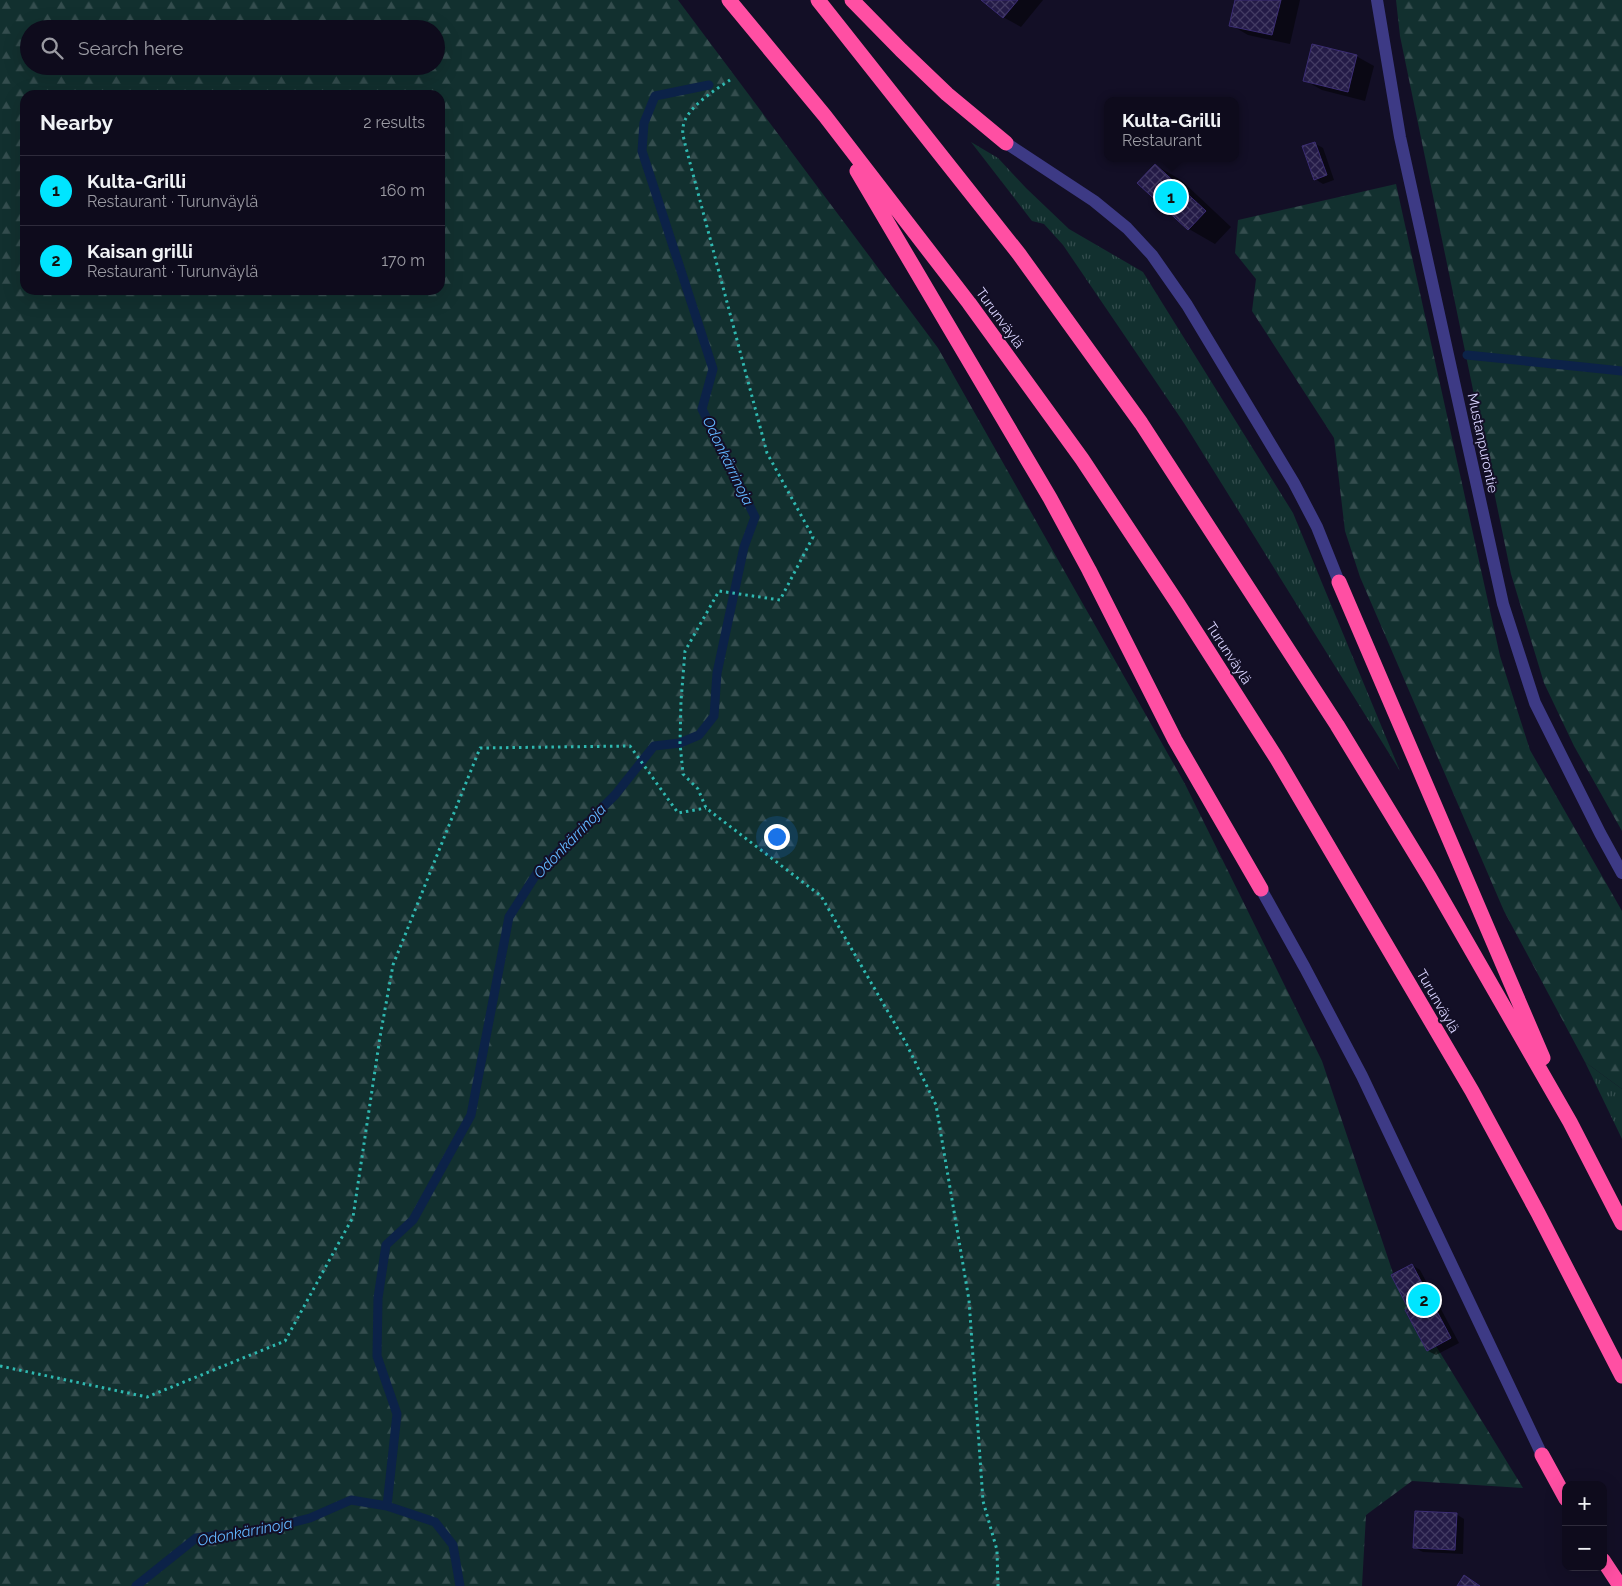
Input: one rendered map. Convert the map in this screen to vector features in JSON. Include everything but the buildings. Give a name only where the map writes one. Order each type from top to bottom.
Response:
[{"type":"highway","name":"Turunväylä","points":[[729,0],[825,116],[969,303],[1082,459],[1277,759],[1472,1091],[1538,1212],[1622,1376]]},
{"type":"highway","points":[[818,0],[1019,254],[1141,423],[1337,725],[1430,878],[1570,1122],[1622,1223]]},
{"type":"highway","points":[[852,0],[947,94],[1006,142]]},
{"type":"highway","points":[[825,116],[1050,498],[1175,740],[1261,889]]},
{"type":"highway","points":[[1340,582],[1570,1122]]},
{"type":"highway","points":[[1542,1455],[1562,1492]]},
{"type":"highway","points":[[1607,1566],[1620,1586]]},
{"type":"street","name":"Mustanpurontie","points":[[1377,0],[1400,137],[1503,604],[1535,703],[1622,873]]},
{"type":"street","points":[[1006,142],[1094,201],[1127,228],[1152,255],[1187,305],[1294,483],[1317,527],[1340,582]]},
{"type":"street","points":[[1261,889],[1362,1076],[1542,1455]]},
{"type":"path","points":[[730,80],[704,98],[693,109],[682,127],[685,144],[767,453],[813,537],[780,600],[719,591],[685,651],[680,742],[683,774],[698,789],[706,808],[822,896],[906,1043],[936,1105],[969,1300],[983,1500],[996,1550],[998,1586]]},
{"type":"path","points":[[0,1366],[147,1397],[285,1341],[353,1217],[380,1036],[393,964],[480,748],[630,746],[678,813],[706,808]]},
{"type":"green space","points":[[0,0],[678,0],[938,348],[1185,784],[1322,1061],[1393,1273],[1391,1275],[1408,1308],[1405,1311],[1427,1351],[1436,1346],[1523,1488],[1412,1481],[1366,1515],[1362,1586],[0,1586]]},
{"type":"green space","points":[[1396,0],[1622,0],[1622,831],[1574,746],[1544,683],[1511,574],[1400,36]]},
{"type":"green space","points":[[971,142],[998,158],[1069,229],[1143,272],[1293,513],[1400,771],[1184,423],[1063,245],[1044,224],[1032,221]]},
{"type":"green space","points":[[1396,184],[1500,656],[1530,750],[1622,911],[1622,1089],[1585,1062],[1504,911],[1360,577],[1345,531],[1334,438],[1252,311],[1256,279],[1235,253],[1238,220]]},
{"type":"green space","points":[[1585,1062],[1622,1089],[1622,1139]]},
{"type":"waterway","name":"Odonkärrinoja","points":[[387,1506],[397,1414],[377,1356],[378,1298],[386,1245],[413,1220],[471,1115],[509,917],[537,873],[615,795],[654,746],[680,743],[699,735],[714,716],[717,673],[744,547],[755,517],[702,409],[713,369],[642,151],[644,123],[655,96],[709,85]]},
{"type":"waterway","points":[[1467,355],[1622,371]]},
{"type":"waterway","name":"Odonkärrinoja","points":[[136,1586],[196,1538],[259,1531],[310,1518],[351,1500],[387,1506],[435,1522],[453,1545],[460,1586]]},
{"type":"place","name":"Kulta-Grilli","points":[[1171,197]]},
{"type":"place","name":"Kaisan grilli","points":[[1424,1300]]}]
